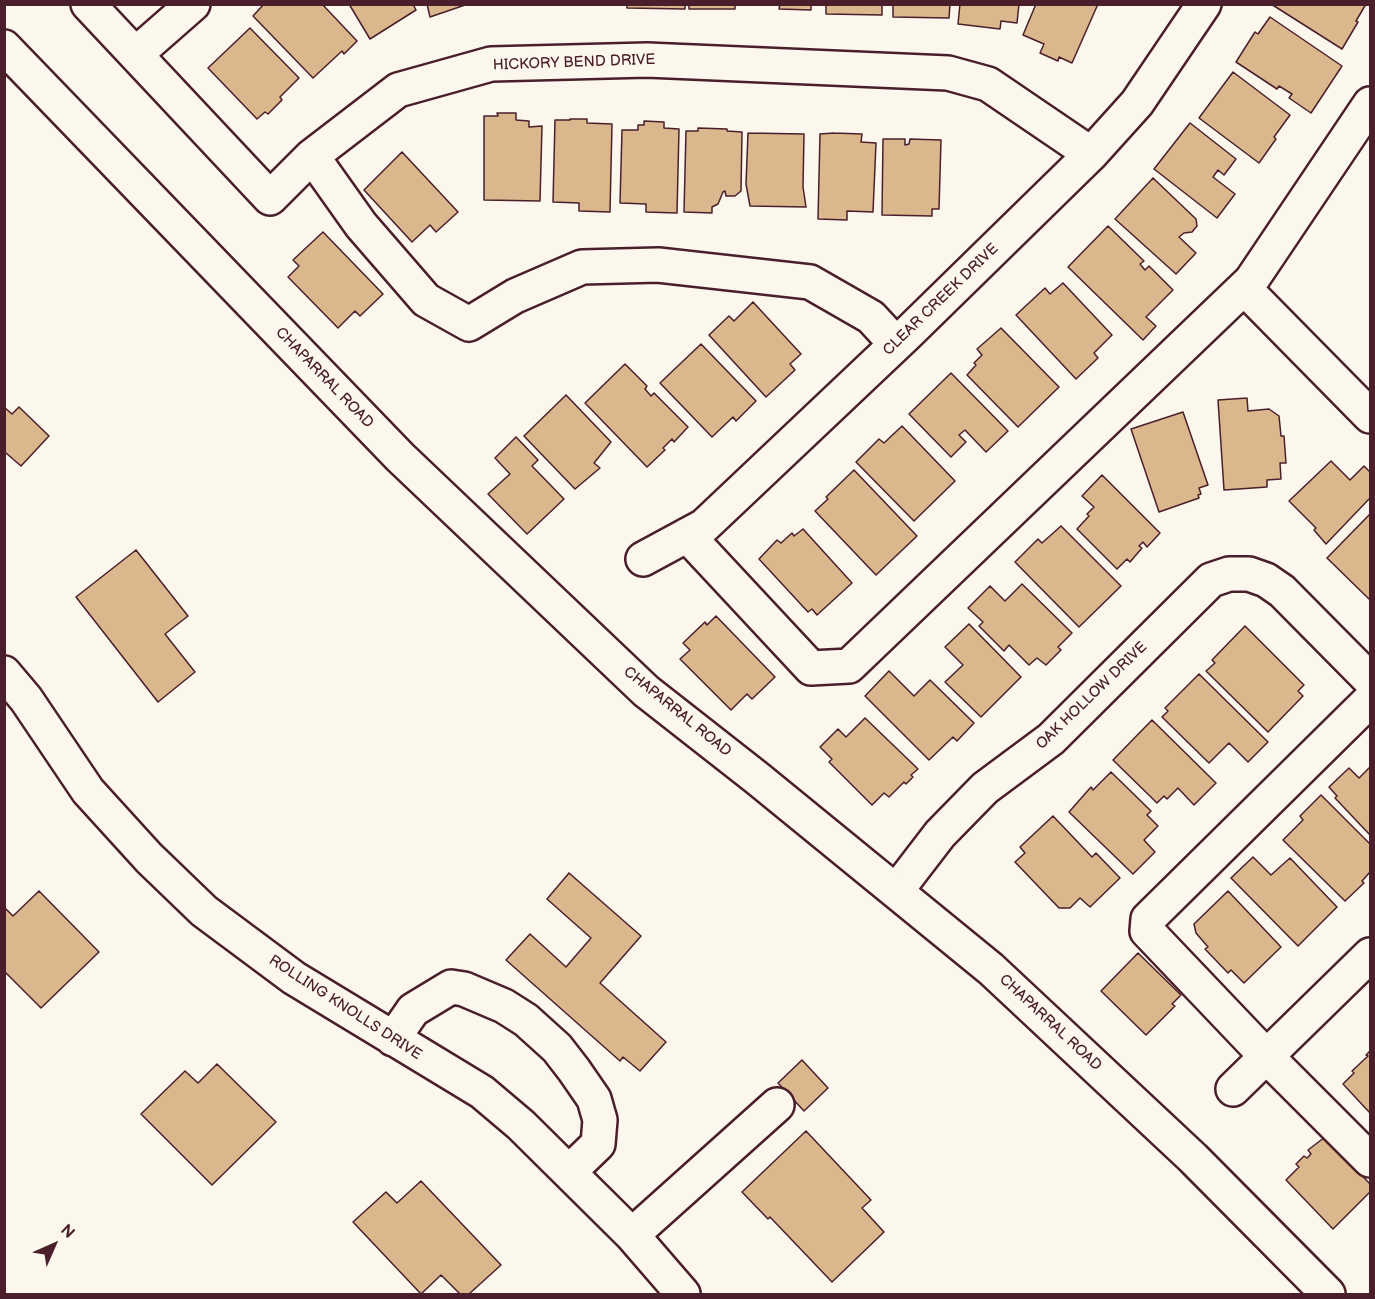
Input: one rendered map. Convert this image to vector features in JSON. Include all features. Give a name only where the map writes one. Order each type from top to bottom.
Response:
[{"type":"street","name":"HICKORY BEND DRIVE","points":[[88,4],[270,198],[312,156],[398,90],[491,64],[647,60],[948,73],[988,84],[1091,153]]},
{"type":"street","points":[[136,54],[193,4]]},
{"type":"street","name":"CLEAR CREEK DRIVE","points":[[643,559],[704,526],[896,344],[1091,153],[1137,103],[1204,4]]},
{"type":"street","name":"CHAPARRAL ROAD","points":[[4,47],[400,457],[629,675],[646,691],[897,890],[991,969],[1193,1158],[1328,1294]]},
{"type":"street","points":[[687,536],[811,668],[849,666],[1251,281],[1371,104]]},
{"type":"street","points":[[312,156],[361,225],[426,300],[469,324],[515,296],[582,267],[658,265],[810,282],[871,317],[896,344]]},
{"type":"street","points":[[1244,288],[1371,416]]},
{"type":"street","name":"OAK HOLLOW DRIVE","points":[[897,890],[940,834],[985,788],[1051,739],[1211,580],[1229,574],[1248,574],[1266,580],[1282,591],[1371,680]]},
{"type":"street","name":"ROLLING KNOLLS DRIVE","points":[[4,673],[26,699],[88,791],[149,858],[204,911],[294,978],[482,1092],[521,1125],[632,1235],[683,1294]]},
{"type":"street","points":[[1371,700],[1148,919],[1147,931],[1267,1057],[1371,1160]]},
{"type":"street","points":[[1233,1089],[1371,955]]},
{"type":"street","points":[[393,1039],[413,1010],[451,987],[464,988],[504,1006],[526,1020],[557,1048],[574,1070],[594,1099],[600,1120],[598,1144],[569,1172]]},
{"type":"street","points":[[632,1235],[777,1105]]},
{"type":"building","points":[[264,4],[322,4],[357,41],[344,54],[342,51],[313,78],[253,16]]},
{"type":"building","points":[[349,4],[413,4],[416,10],[370,39]]},
{"type":"building","points":[[427,4],[468,4],[430,17]]},
{"type":"building","points":[[627,4],[685,4],[685,9],[627,8]]},
{"type":"building","points":[[689,4],[735,4],[735,9],[689,9]]},
{"type":"building","points":[[780,4],[811,4],[811,10],[779,9]]},
{"type":"building","points":[[826,4],[882,4],[882,15],[826,14]]},
{"type":"building","points":[[893,4],[950,4],[949,18],[893,17]]},
{"type":"building","points":[[960,4],[1019,4],[1017,23],[1001,21],[1000,29],[958,24]]},
{"type":"building","points":[[1036,4],[1098,4],[1072,63],[1059,57],[1058,61],[1040,53],[1044,44],[1023,35]]},
{"type":"building","points":[[1271,4],[1366,4],[1342,49]]},
{"type":"building","points":[[1270,17],[1342,66],[1311,113],[1289,98],[1292,94],[1279,86],[1277,89],[1236,62],[1255,32],[1258,34]]},
{"type":"building","points":[[250,28],[299,78],[280,97],[282,100],[268,114],[265,112],[257,119],[208,68]]},
{"type":"building","points":[[1233,72],[1290,115],[1259,163],[1199,118]]},
{"type":"building","points":[[497,113],[516,113],[516,120],[529,121],[529,127],[542,126],[540,201],[484,200],[484,116],[498,116]]},
{"type":"building","points":[[587,119],[587,123],[612,124],[610,212],[579,211],[579,203],[553,202],[555,120]]},
{"type":"building","points":[[644,121],[664,122],[664,128],[679,129],[677,213],[646,212],[646,204],[620,203],[622,130],[638,130],[638,125],[644,125]]},
{"type":"building","points":[[1190,123],[1236,159],[1224,175],[1218,170],[1213,177],[1235,194],[1217,218],[1154,169]]},
{"type":"building","points":[[698,128],[742,132],[741,191],[735,196],[726,196],[725,191],[723,192],[718,204],[712,207],[712,213],[684,212],[686,131],[698,131]]},
{"type":"building","points":[[748,133],[804,134],[803,187],[806,207],[750,206],[746,184]]},
{"type":"building","points":[[820,134],[862,134],[861,142],[876,143],[873,212],[847,211],[847,220],[818,219]]},
{"type":"building","points":[[883,139],[905,139],[905,145],[909,144],[910,139],[941,140],[939,209],[932,209],[932,216],[882,215]]},
{"type":"building","points":[[402,152],[458,212],[436,232],[430,225],[412,242],[364,190]]},
{"type":"building","points":[[1153,178],[1196,219],[1197,226],[1192,232],[1184,233],[1179,237],[1196,253],[1176,274],[1115,219]]},
{"type":"building","points":[[1108,226],[1144,261],[1140,264],[1145,270],[1149,266],[1173,290],[1146,317],[1156,326],[1143,340],[1068,267]]},
{"type":"building","points":[[323,232],[383,294],[360,316],[355,311],[338,328],[288,277],[299,266],[293,260]]},
{"type":"building","points":[[1063,283],[1112,335],[1094,353],[1098,358],[1076,379],[1016,315],[1045,288],[1050,294]]},
{"type":"building","points":[[753,302],[801,354],[790,364],[795,370],[766,397],[709,335],[729,316],[734,321]]},
{"type":"building","points":[[1001,328],[1059,387],[1018,427],[967,375],[982,355],[977,349]]},
{"type":"building","points":[[701,344],[756,401],[736,421],[733,417],[712,437],[660,383]]},
{"type":"building","points":[[625,364],[647,386],[645,389],[651,396],[654,393],[688,427],[674,442],[672,439],[663,448],[665,450],[647,467],[585,403]]},
{"type":"building","points":[[951,373],[1008,431],[986,452],[965,430],[959,435],[966,442],[951,457],[909,414]]},
{"type":"building","points":[[566,395],[611,442],[594,463],[600,468],[575,489],[524,436]]},
{"type":"building","points":[[1247,398],[1248,411],[1269,409],[1279,416],[1281,436],[1284,436],[1286,463],[1280,463],[1281,479],[1267,480],[1267,487],[1224,490],[1218,400]]},
{"type":"building","points":[[4,407],[12,414],[19,407],[49,436],[21,466],[6,453],[4,455]]},
{"type":"building","points":[[1183,412],[1208,485],[1199,488],[1201,494],[1198,495],[1199,498],[1159,512],[1131,429]]},
{"type":"building","points":[[902,426],[955,481],[914,521],[856,462],[879,439],[884,443]]},
{"type":"building","points":[[516,437],[538,460],[532,466],[564,499],[527,534],[488,494],[510,474],[495,458]]},
{"type":"building","points":[[1331,461],[1350,480],[1364,466],[1370,472],[1370,498],[1326,544],[1314,530],[1316,528],[1289,501]]},
{"type":"building","points":[[854,470],[917,536],[876,575],[815,511]]},
{"type":"building","points":[[1102,475],[1160,533],[1147,547],[1143,542],[1139,546],[1142,548],[1130,562],[1127,559],[1117,569],[1077,529],[1094,507],[1082,496]]},
{"type":"building","points":[[1370,514],[1370,597],[1369,599],[1327,558]]},
{"type":"building","points":[[1061,526],[1121,586],[1079,627],[1015,562],[1038,539],[1042,543]]},
{"type":"building","points":[[803,529],[852,583],[817,615],[812,609],[808,612],[759,559],[777,540],[781,543],[792,533],[794,536]]},
{"type":"building","points":[[136,550],[188,616],[165,634],[195,672],[158,702],[76,597]]},
{"type":"building","points":[[1022,584],[1072,633],[1058,647],[1061,650],[1046,665],[1037,658],[1029,665],[1009,645],[1004,651],[979,626],[983,622],[968,608],[990,586],[1005,601]]},
{"type":"building","points":[[716,616],[775,677],[752,699],[747,694],[731,710],[680,659],[690,650],[683,643],[705,622],[707,625]]},
{"type":"building","points":[[969,624],[1021,677],[981,717],[945,682],[963,665],[945,647]]},
{"type":"building","points":[[1245,626],[1304,685],[1298,691],[1303,696],[1268,732],[1206,671],[1215,663],[1212,660]]},
{"type":"building","points":[[889,671],[914,696],[930,680],[974,723],[957,741],[953,737],[929,760],[865,696]]},
{"type":"building","points":[[1199,674],[1268,742],[1248,762],[1229,743],[1209,763],[1162,717],[1168,711],[1165,708]]},
{"type":"building","points":[[865,718],[918,769],[906,784],[904,782],[889,797],[884,793],[872,805],[829,762],[832,759],[820,747],[838,729],[846,737]]},
{"type":"building","points":[[1152,720],[1216,783],[1194,805],[1178,788],[1167,799],[1164,796],[1157,803],[1113,760]]},
{"type":"building","points":[[1370,767],[1370,835],[1335,798],[1337,796],[1329,787],[1349,768],[1359,778]]},
{"type":"building","points":[[1111,772],[1151,811],[1147,815],[1158,826],[1144,840],[1155,852],[1133,874],[1069,812],[1091,787],[1093,790]]},
{"type":"building","points":[[1321,795],[1370,844],[1370,872],[1362,881],[1364,883],[1345,901],[1283,840],[1303,820],[1300,816]]},
{"type":"building","points":[[1053,816],[1092,857],[1096,853],[1120,878],[1090,907],[1080,898],[1070,908],[1059,908],[1015,862],[1025,853],[1020,847]]},
{"type":"building","points":[[1253,857],[1271,875],[1290,858],[1337,907],[1298,946],[1231,878]]},
{"type":"building","points":[[569,873],[641,936],[600,983],[666,1042],[640,1071],[623,1057],[620,1061],[506,960],[530,934],[566,967],[591,938],[547,899]]},
{"type":"building","points":[[39,891],[99,952],[41,1008],[4,971],[4,907],[13,916]]},
{"type":"building","points":[[1228,891],[1281,947],[1244,983],[1231,970],[1228,973],[1205,949],[1208,947],[1196,933],[1194,924]]},
{"type":"building","points":[[1138,953],[1181,995],[1172,1004],[1175,1006],[1146,1035],[1101,991]]},
{"type":"building","points":[[1370,1051],[1370,1113],[1343,1084]]},
{"type":"building","points":[[802,1060],[828,1088],[804,1111],[778,1083]]},
{"type":"building","points":[[217,1064],[276,1122],[212,1185],[141,1114],[185,1071],[198,1083]]},
{"type":"building","points":[[806,1131],[871,1200],[862,1208],[884,1232],[832,1282],[770,1217],[768,1219],[742,1192]]},
{"type":"building","points":[[1325,1137],[1370,1184],[1370,1192],[1333,1229],[1286,1180],[1299,1167],[1296,1164],[1304,1156],[1307,1158],[1311,1154],[1308,1150]]},
{"type":"building","points":[[421,1181],[501,1265],[469,1294],[460,1294],[441,1275],[421,1294],[353,1222],[386,1192],[397,1203]]}]
